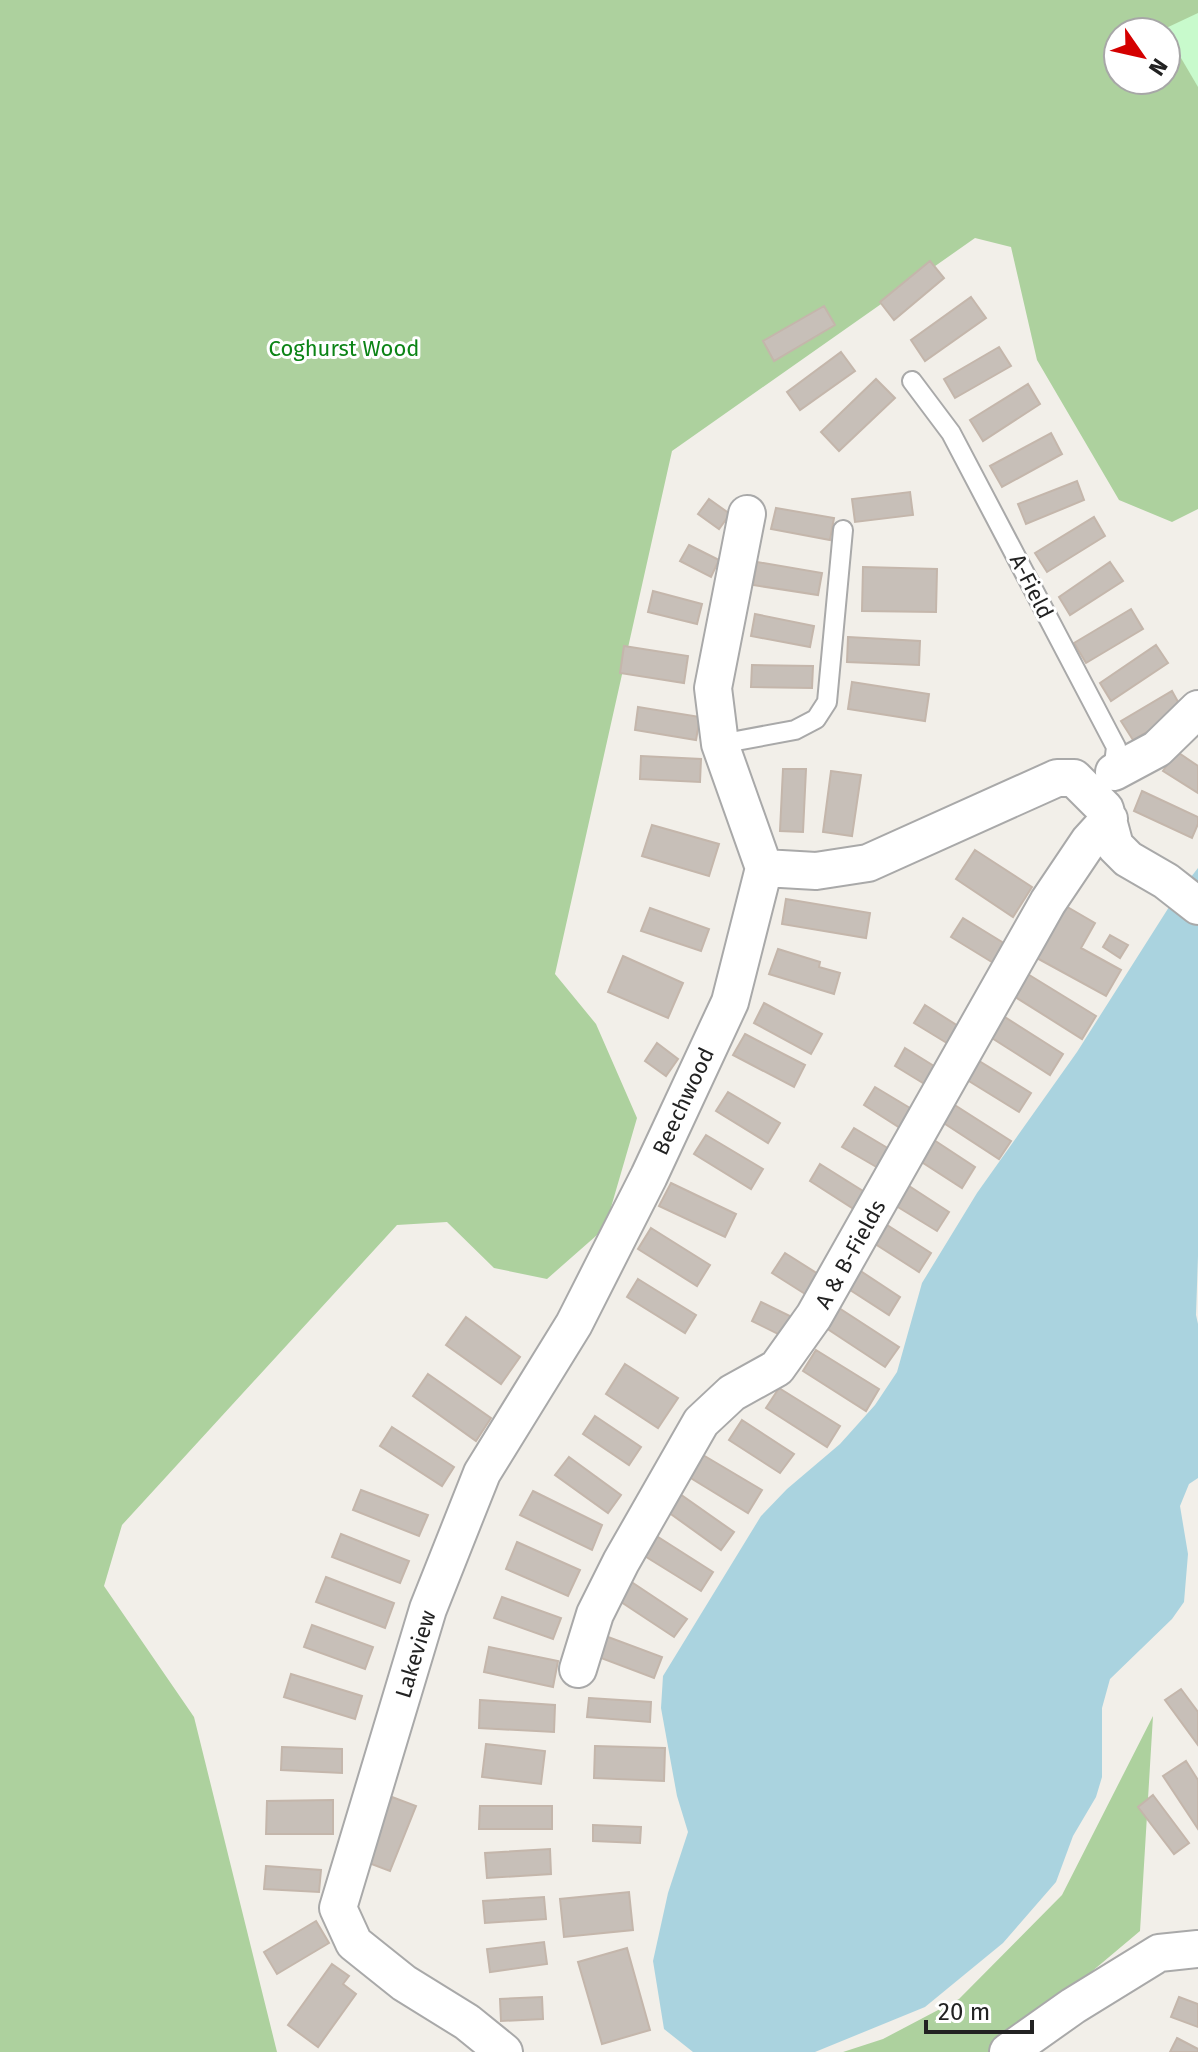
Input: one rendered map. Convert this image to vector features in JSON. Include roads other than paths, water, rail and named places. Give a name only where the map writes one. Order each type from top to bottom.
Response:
[{"type":"street","points":[[747,514],[713,688],[720,744],[764,868],[816,871],[868,863],[1057,778],[1074,778],[1104,794],[1115,846],[1128,859],[1166,881],[1198,906]]},
{"type":"street","points":[[1104,794],[1198,709]]},
{"type":"street","name":"A & B-Fields","points":[[578,1669],[595,1614],[614,1575],[701,1422],[732,1393],[777,1368],[814,1316],[1048,902],[1089,841],[1104,794]]},
{"type":"street","name":"Beechwood","points":[[574,1324],[649,1176],[730,1002],[764,868]]},
{"type":"street","name":"Lakeview","points":[[504,2052],[467,2022],[404,1983],[354,1943],[338,1908],[428,1609],[482,1473],[574,1324]]},
{"type":"street","points":[[1008,2052],[1073,2006],[1159,1953],[1198,1949]]},
{"type":"lane","name":"A-Field","points":[[912,381],[959,447],[1116,747],[1104,794]]},
{"type":"lane","points":[[720,744],[795,730],[816,719],[827,702],[843,530]]},
{"type":"water","points":[[1198,868],[1198,1478],[1189,1484],[1180,1506],[1188,1554],[1184,1602],[1172,1619],[1110,1679],[1102,1708],[1102,1777],[1096,1797],[1073,1836],[1056,1882],[1003,1943],[925,2007],[815,2052],[693,2052],[664,2029],[653,1961],[668,1893],[688,1832],[677,1796],[661,1708],[663,1676],[761,1516],[787,1489],[840,1444],[875,1405],[897,1372],[922,1283],[977,1193],[1077,1052],[1176,896]]},
{"type":"park label","name":"Coghurst Wood","points":[[344,348]]}]
